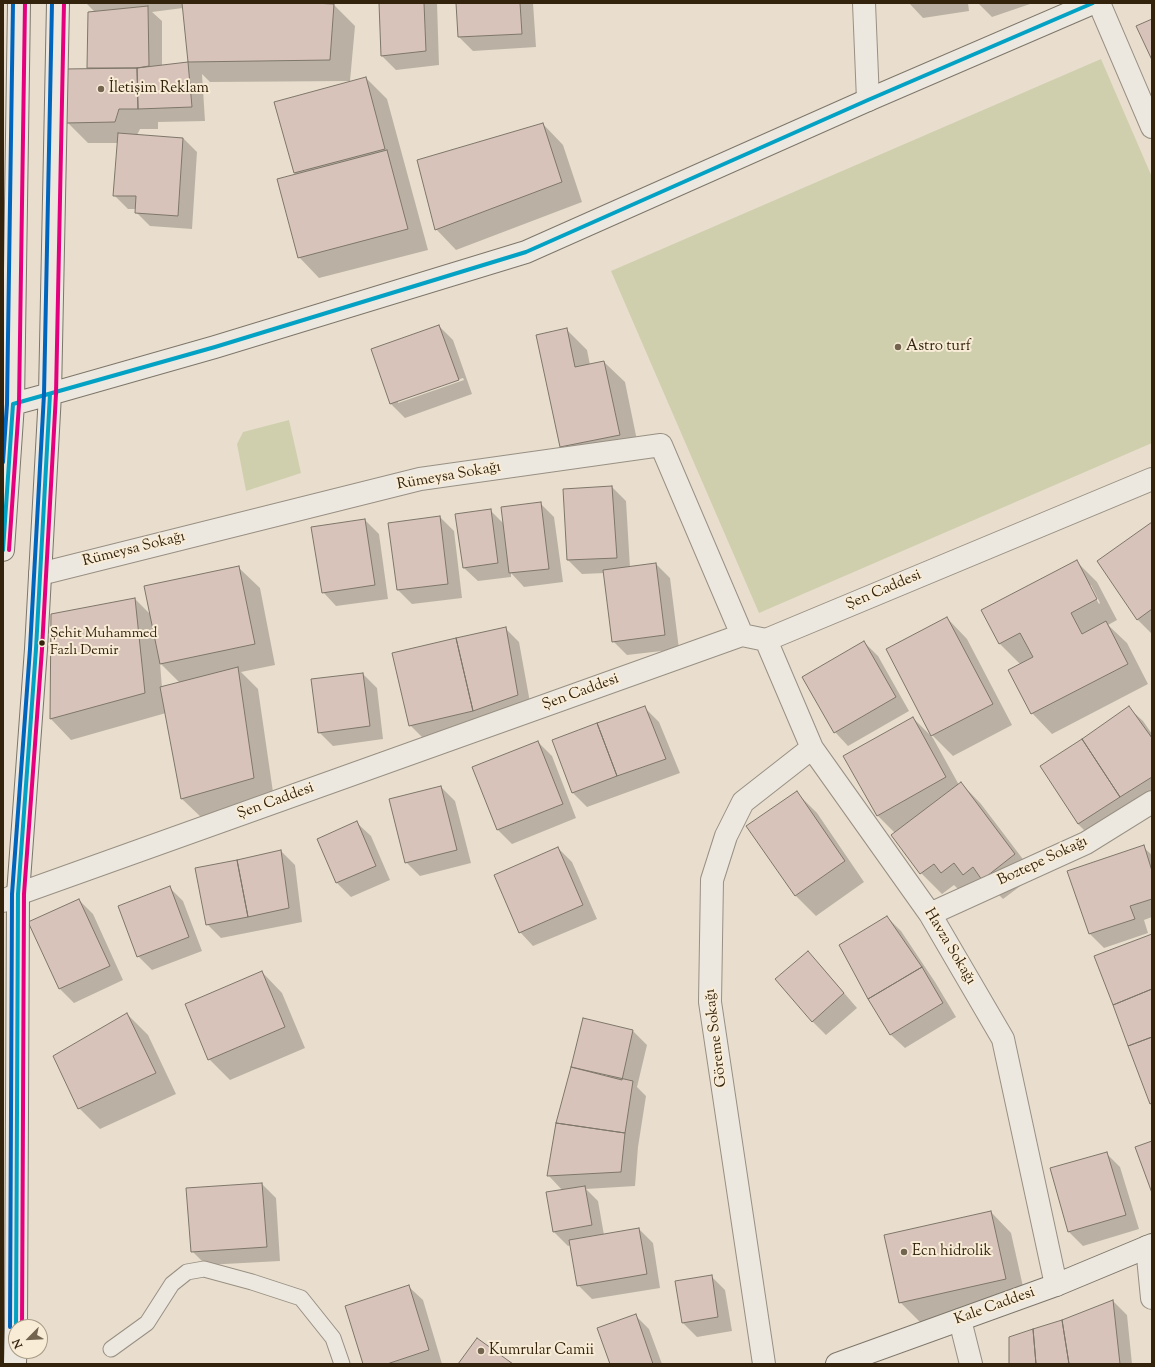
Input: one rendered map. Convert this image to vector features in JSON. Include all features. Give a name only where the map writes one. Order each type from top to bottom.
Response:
[{"type":"street","points":[[3,550],[19,3]]},
{"type":"street","points":[[16,1319],[10,897],[40,574],[50,394],[58,3]]},
{"type":"street","points":[[864,3],[868,100]]},
{"type":"street","points":[[8,404],[50,394],[215,347],[526,252],[868,100],[1093,3]]},
{"type":"street","points":[[1099,3],[1152,127]]},
{"type":"street","name":"Rümeysa Sokağı","points":[[40,574],[420,479],[661,445],[742,635]]},
{"type":"street","name":"Şen Caddesi","points":[[766,640],[1152,479]]},
{"type":"street","points":[[742,635],[766,640]]},
{"type":"street","name":"Şen Caddesi","points":[[10,897],[742,635]]},
{"type":"street","name":"Havza Sokağı","points":[[766,640],[812,748],[930,914],[1003,1039],[1056,1285]]},
{"type":"street","name":"Göreme Sokağı","points":[[764,1364],[710,1002],[712,880],[726,836],[743,802],[812,748]]},
{"type":"street","name":"Boztepe Sokağı","points":[[930,914],[1086,843],[1151,805]]},
{"type":"street","points":[[1150,1246],[1152,1298]]},
{"type":"street","name":"Kale Caddesi","points":[[836,1364],[1056,1285],[1150,1246]]},
{"type":"street","points":[[960,1320],[971,1364]]},
{"type":"lane","points":[[111,1349],[147,1323],[172,1284],[187,1272],[204,1269],[252,1282],[301,1298],[333,1338],[342,1364]]},
{"type":"green space","name":"Astro turf","points":[[1101,59],[1152,177],[1152,443],[759,613],[611,271]]},
{"type":"green space","points":[[289,420],[301,473],[246,491],[237,444],[243,432]]},
{"type":"building","points":[[182,3],[334,4],[330,60],[188,62]]},
{"type":"building","points":[[379,3],[424,3],[426,51],[381,56]]},
{"type":"building","points":[[456,3],[520,3],[522,34],[458,37]]},
{"type":"building","points":[[148,6],[149,66],[137,68],[87,68],[88,12]]},
{"type":"building","points":[[1152,19],[1152,60],[1136,26]]},
{"type":"building","points":[[188,62],[192,107],[138,109],[137,68]]},
{"type":"building","name":"İletişim Reklam","points":[[137,68],[138,109],[119,109],[115,122],[66,123],[65,69]]},
{"type":"building","points":[[366,77],[385,149],[294,173],[274,102]]},
{"type":"building","points":[[543,123],[562,182],[435,230],[417,160]]},
{"type":"building","points":[[118,133],[183,138],[178,216],[135,213],[136,196],[113,196]]},
{"type":"building","points":[[387,150],[408,229],[298,258],[277,179]]},
{"type":"building","points":[[439,325],[459,380],[390,404],[371,349]]},
{"type":"building","points":[[567,328],[575,367],[604,361],[620,435],[560,447],[536,335]]},
{"type":"building","points":[[612,486],[617,558],[567,560],[563,489]]},
{"type":"building","points":[[541,502],[549,569],[509,573],[501,507]]},
{"type":"building","points":[[491,509],[498,563],[463,568],[455,514]]},
{"type":"building","points":[[440,516],[448,584],[397,590],[388,523]]},
{"type":"building","points":[[365,519],[375,585],[322,593],[311,527]]},
{"type":"building","points":[[1152,522],[1152,609],[1137,620],[1097,561]]},
{"type":"building","points":[[1077,560],[1097,599],[1071,613],[1082,634],[1106,621],[1128,664],[1031,714],[1008,670],[1033,657],[1020,633],[999,644],[981,610]]},
{"type":"building","points":[[656,563],[665,635],[612,642],[603,570]]},
{"type":"building","points":[[239,566],[255,644],[160,664],[144,586]]},
{"type":"building","points":[[135,598],[145,693],[50,719],[51,614]]},
{"type":"building","points":[[947,617],[993,704],[931,736],[886,649]]},
{"type":"building","points":[[506,627],[518,695],[473,711],[456,638]]},
{"type":"building","points":[[456,638],[473,711],[409,726],[392,653]]},
{"type":"building","points":[[864,641],[896,697],[834,733],[802,677]]},
{"type":"building","points":[[238,667],[254,778],[181,799],[160,687]]},
{"type":"building","points":[[363,673],[370,726],[318,733],[311,679]]},
{"type":"building","points":[[645,706],[666,759],[617,776],[597,723]]},
{"type":"building","points":[[1129,706],[1152,738],[1152,777],[1120,797],[1082,739]]},
{"type":"building","points":[[913,717],[946,777],[877,816],[843,756]]},
{"type":"building","points":[[597,723],[617,776],[572,793],[552,740]]},
{"type":"building","points":[[1082,739],[1120,797],[1078,824],[1040,766]]},
{"type":"building","points":[[538,741],[563,804],[497,830],[472,767]]},
{"type":"building","points":[[961,782],[1015,854],[982,880],[973,867],[963,875],[954,863],[941,873],[934,864],[920,874],[891,835]]},
{"type":"building","points":[[441,786],[457,850],[405,863],[389,799]]},
{"type":"building","points":[[797,791],[845,861],[795,896],[746,826]]},
{"type":"building","points":[[357,821],[376,866],[336,883],[317,839]]},
{"type":"building","points":[[1144,845],[1152,871],[1152,899],[1130,906],[1135,919],[1089,934],[1067,871]]},
{"type":"building","points":[[558,847],[583,905],[519,933],[494,875]]},
{"type":"building","points":[[281,850],[289,908],[248,917],[237,860]]},
{"type":"building","points":[[237,860],[248,917],[206,925],[195,868]]},
{"type":"building","points":[[170,886],[189,937],[137,957],[118,906]]},
{"type":"building","points":[[79,899],[110,966],[59,989],[28,922]]},
{"type":"building","points":[[887,916],[922,967],[868,999],[839,945]]},
{"type":"building","points":[[1152,934],[1152,989],[1113,1005],[1094,956]]},
{"type":"building","points":[[808,951],[844,993],[812,1022],[775,979]]},
{"type":"building","points":[[922,967],[943,1003],[890,1035],[868,999]]},
{"type":"building","points":[[262,971],[285,1027],[208,1060],[185,1004]]},
{"type":"building","points":[[1152,989],[1152,1037],[1128,1046],[1113,1005]]},
{"type":"building","points":[[127,1013],[156,1073],[78,1109],[53,1056]]},
{"type":"building","points":[[583,1018],[633,1030],[622,1080],[571,1067]]},
{"type":"building","points":[[1152,1037],[1152,1103],[1150,1104],[1128,1046]]},
{"type":"building","points":[[571,1067],[633,1081],[625,1133],[556,1123]]},
{"type":"building","points":[[556,1123],[625,1133],[621,1172],[547,1176]]},
{"type":"building","points":[[1152,1141],[1152,1193],[1135,1147]]},
{"type":"building","points":[[1107,1152],[1126,1215],[1068,1232],[1050,1168]]},
{"type":"building","points":[[262,1183],[267,1247],[191,1252],[186,1188]]},
{"type":"building","points":[[585,1186],[592,1225],[553,1232],[546,1192]]},
{"type":"building","points":[[991,1211],[1006,1279],[899,1303],[884,1235]]},
{"type":"building","points":[[639,1228],[647,1274],[577,1286],[569,1240]]},
{"type":"building","points":[[712,1275],[718,1317],[682,1323],[675,1281]]},
{"type":"building","points":[[409,1285],[429,1350],[387,1364],[363,1364],[345,1306]]},
{"type":"building","points":[[1113,1300],[1120,1364],[1069,1364],[1062,1320]]},
{"type":"building","points":[[636,1314],[653,1364],[610,1364],[597,1328]]},
{"type":"building","points":[[1062,1320],[1069,1364],[1036,1364],[1033,1329]]},
{"type":"building","points":[[1033,1329],[1036,1364],[1009,1364],[1009,1337]]},
{"type":"building","name":"Kumrular Camii","points":[[477,1338],[513,1364],[458,1364]]},
{"type":"transit line","points":[[3,462],[7,404],[13,3]]},
{"type":"transit line","points":[[9,550],[19,404],[25,3]]},
{"type":"transit line","points":[[10,1319],[12,894],[30,649],[44,394],[52,3]]},
{"type":"transit line","points":[[22,1319],[24,894],[42,649],[56,394],[64,3]]},
{"type":"transit line","points":[[13,404],[215,347],[526,252],[868,100],[1093,3]]},
{"type":"transit line","points":[[16,1319],[18,894],[36,649],[50,394]]},
{"type":"transit line","points":[[3,550],[13,404]]},
{"type":"place","name":"İletişim Reklam","points":[[101,89]]},
{"type":"place","name":"Astro turf","points":[[898,347]]},
{"type":"place","name":"Şehit Muhammed Fazlı Demir","points":[[42,643]]},
{"type":"place","name":"Ecn hidrolik","points":[[904,1252]]},
{"type":"place","name":"Kumrular Camii","points":[[481,1351]]}]
